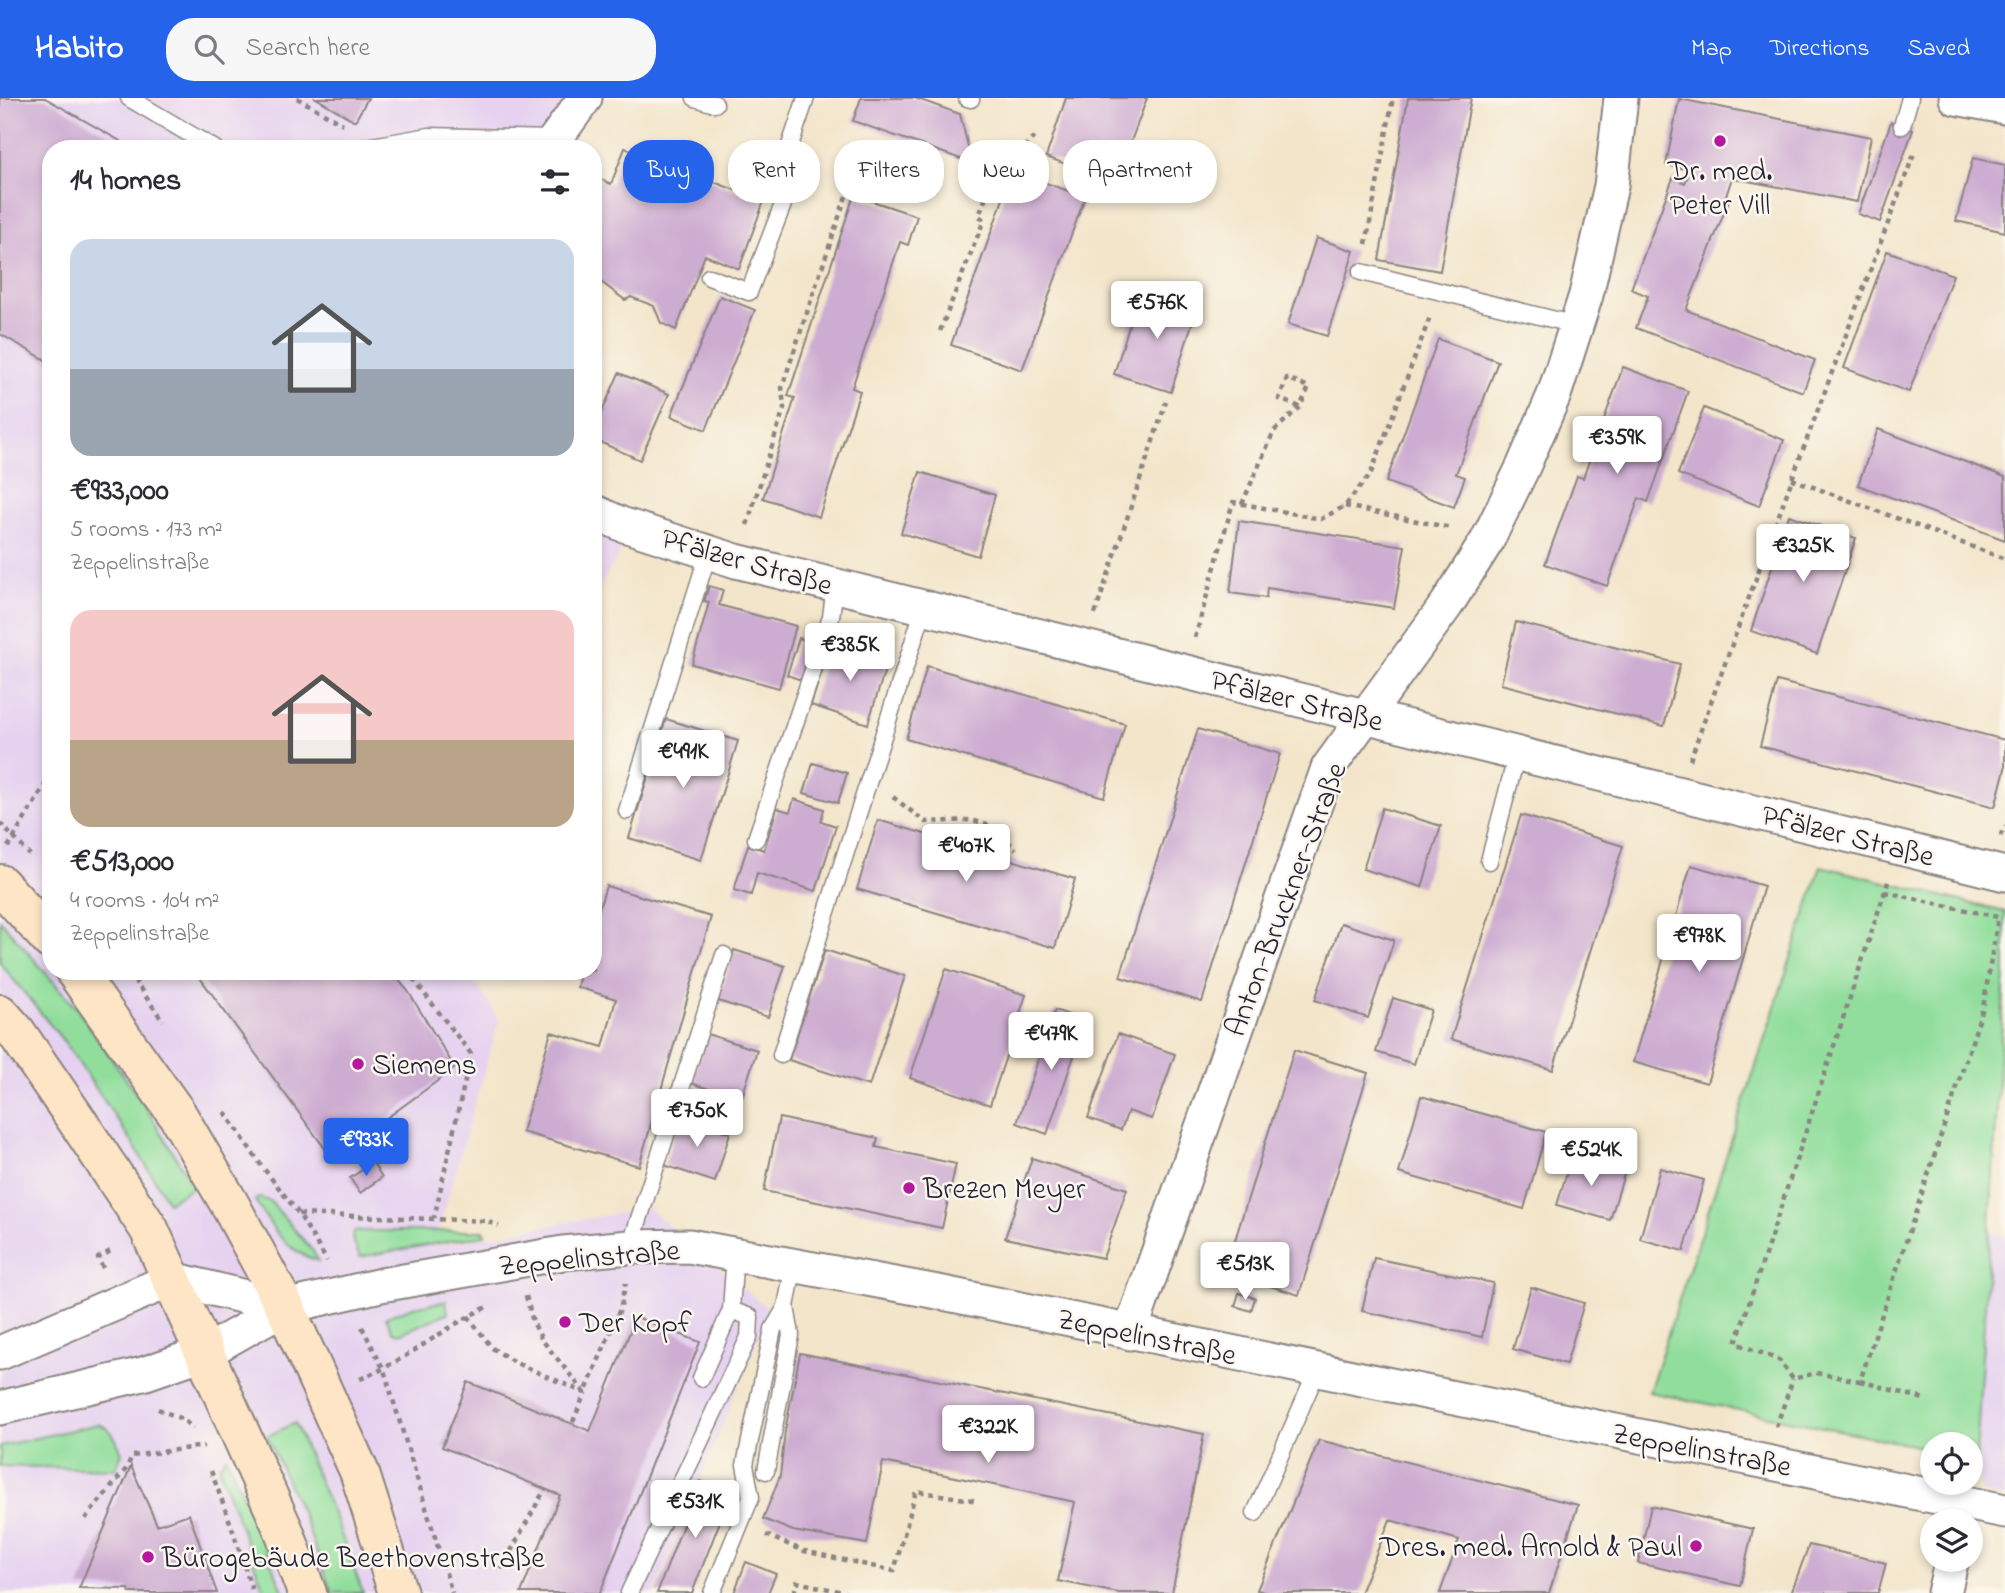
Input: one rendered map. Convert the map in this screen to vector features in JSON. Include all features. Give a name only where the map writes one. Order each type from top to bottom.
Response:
[{"type":"main road","points":[[0,884],[42,930]]},
{"type":"main road","points":[[81,980],[177,1114],[285,1307],[359,1471],[398,1593]]},
{"type":"main road","points":[[0,1014],[16,1032],[138,1211],[206,1352],[284,1531],[307,1593]]},
{"type":"street","points":[[555,140],[585,98]]},
{"type":"street","name":"Anton-Bruckner-Straße","points":[[1130,1333],[1328,768],[1447,604],[1489,536],[1554,395],[1586,295],[1611,186],[1622,98]]},
{"type":"street","points":[[1956,98],[2005,107]]},
{"type":"street","name":"Pfälzer Straße","points":[[602,515],[722,558],[2005,874]]},
{"type":"street","name":"Zeppelinstraße","points":[[285,1307],[381,1285],[563,1253],[631,1247],[689,1246],[794,1264],[1765,1462],[1951,1509]]},
{"type":"street","points":[[0,1353],[173,1279],[285,1307]]},
{"type":"street","points":[[0,1408],[143,1374],[206,1352],[285,1307]]},
{"type":"street","name":"Zeppelinstraße","points":[[1983,1512],[2005,1511]]},
{"type":"street","points":[[1944,1593],[1949,1572]]},
{"type":"lane","points":[[129,98],[200,140]]},
{"type":"lane","points":[[695,98],[715,104]]},
{"type":"lane","points":[[709,277],[748,292],[787,194],[778,181],[806,98]]},
{"type":"lane","points":[[1902,126],[1910,98]]},
{"type":"lane","points":[[403,140],[429,136],[490,140]]},
{"type":"lane","points":[[1361,272],[1576,325]]},
{"type":"lane","points":[[627,811],[722,558]]},
{"type":"lane","points":[[757,839],[831,617],[835,586]]},
{"type":"lane","points":[[781,1055],[924,608]]},
{"type":"lane","points":[[1489,861],[1517,754]]},
{"type":"lane","points":[[631,1247],[724,955]]},
{"type":"lane","points":[[701,1378],[731,1310],[735,1254]]},
{"type":"lane","points":[[712,1593],[751,1497],[746,1465],[773,1329],[786,1307],[794,1264]]},
{"type":"lane","points":[[766,1471],[779,1428],[791,1335],[786,1307]]},
{"type":"lane","points":[[629,1593],[749,1337],[750,1317],[731,1310]]},
{"type":"lane","points":[[1255,1513],[1317,1370]]},
{"type":"path","points":[[297,98],[370,140]]},
{"type":"path","points":[[1361,272],[1392,98]]},
{"type":"path","points":[[940,331],[984,220],[979,216],[993,177],[1034,137]]},
{"type":"path","points":[[1678,793],[1791,479],[1916,149]]},
{"type":"path","points":[[722,558],[784,408],[782,387],[844,203]]},
{"type":"path","points":[[1185,673],[1233,502],[1321,519],[1345,506],[1371,473],[1440,292]]},
{"type":"path","points":[[1242,504],[1274,431],[1300,407],[1309,387],[1286,378],[1279,399],[1300,407]]},
{"type":"path","points":[[1084,647],[1166,402]]},
{"type":"path","points":[[1791,479],[2005,559]]},
{"type":"path","points":[[1345,506],[1489,536]]},
{"type":"path","points":[[870,779],[925,822],[972,820],[990,826],[1016,849]]},
{"type":"path","points":[[8,848],[42,790]]},
{"type":"path","points":[[0,822],[36,862]]},
{"type":"path","points":[[1793,1379],[1779,1360],[1736,1343],[1885,892],[1897,847]]},
{"type":"path","points":[[1860,1381],[1983,1008],[1998,918],[1885,892]]},
{"type":"path","points":[[414,980],[471,1054],[434,1218]]},
{"type":"path","points":[[261,1165],[318,1243],[384,1370],[452,1593]]},
{"type":"path","points":[[299,1214],[486,1221],[563,1253]]},
{"type":"path","points":[[98,1258],[117,1304]]},
{"type":"path","points":[[516,1297],[526,1295],[533,1322],[542,1340],[585,1393]]},
{"type":"path","points":[[572,1424],[623,1300]]},
{"type":"path","points":[[324,1394],[384,1370],[468,1316],[496,1303]]},
{"type":"path","points":[[468,1316],[492,1348],[516,1363],[585,1393]]},
{"type":"path","points":[[1793,1379],[1816,1373],[1860,1381],[1924,1399]]},
{"type":"path","points":[[143,1374],[155,1408],[182,1419],[195,1430]]},
{"type":"path","points":[[1765,1462],[1793,1379]]},
{"type":"path","points":[[85,1519],[126,1469],[132,1456],[202,1447],[241,1432]]},
{"type":"path","points":[[199,1439],[202,1447]]},
{"type":"path","points":[[206,1460],[253,1593]]},
{"type":"path","points":[[501,1569],[545,1489]]},
{"type":"path","points":[[740,1523],[804,1551],[894,1571],[916,1491],[978,1501]]},
{"type":"path","points":[[794,1593],[796,1583],[847,1593]]},
{"type":"shaded area","points":[[0,98],[586,98],[551,140],[42,140],[42,980],[475,980],[499,1020],[434,1246],[648,1208],[769,1310],[654,1593],[0,1593]]},
{"type":"shaded area","points":[[602,518],[630,535],[602,583]]},
{"type":"shaded area","points":[[1989,1232],[2005,1236],[2005,1498],[1983,1493],[1983,1432],[1977,1432]]},
{"type":"green space","points":[[1821,866],[2005,912],[2005,972],[1978,1432],[1920,1432],[1920,1447],[1649,1392]]},
{"type":"green space","points":[[0,920],[42,968],[42,980],[52,980],[78,1010],[145,1106],[194,1187],[168,1202],[132,1142],[66,1044],[0,963]]},
{"type":"green space","points":[[259,1198],[270,1201],[313,1251],[318,1261],[297,1251],[280,1237],[255,1200]]},
{"type":"green space","points":[[354,1231],[484,1231],[485,1235],[360,1257],[352,1239]]},
{"type":"green space","points":[[446,1301],[448,1313],[399,1334],[393,1332],[386,1317],[413,1307]]},
{"type":"green space","points":[[295,1423],[363,1593],[332,1593],[305,1521],[267,1436]]},
{"type":"green space","points":[[98,1424],[111,1432],[122,1453],[115,1469],[0,1466],[0,1446]]},
{"type":"green space","points":[[226,1456],[284,1593],[265,1593],[220,1471],[220,1465]]},
{"type":"building","points":[[0,98],[45,98],[118,140],[42,140],[42,358],[0,334]]},
{"type":"building","points":[[316,98],[368,98],[355,121]]},
{"type":"building","points":[[861,98],[915,98],[960,114],[966,140],[958,140],[958,158],[944,153],[944,140],[907,140],[853,121]]},
{"type":"building","points":[[1066,98],[1147,98],[1132,140],[1063,140],[1063,163],[1049,158],[1049,148]]},
{"type":"building","points":[[1408,98],[1471,98],[1440,271],[1379,260]]},
{"type":"building","points":[[1679,99],[1871,137],[1857,202],[1732,178],[1725,199],[1729,200],[1686,310],[1815,360],[1803,392],[1636,328],[1648,296],[1631,289],[1673,178],[1685,183],[1690,170],[1666,165]]},
{"type":"building","points":[[1891,122],[1913,130],[1880,222],[1858,214]]},
{"type":"building","points":[[623,153],[623,203],[714,203],[714,182],[728,187],[728,203],[763,203],[739,269],[705,255],[676,330],[661,323],[654,306],[631,297],[625,300],[602,283],[602,180],[611,184]]},
{"type":"building","points":[[1973,158],[2005,165],[2005,232],[1956,221]]},
{"type":"building","points":[[1049,184],[1063,189],[1063,203],[1083,203],[1022,370],[951,345],[1002,203],[1049,203]]},
{"type":"building","points":[[851,203],[878,203],[917,216],[908,245],[900,242],[852,388],[860,391],[819,517],[763,498],[795,398],[788,396]]},
{"type":"building","points":[[1316,238],[1354,251],[1327,336],[1288,324]]},
{"type":"building","points":[[1887,251],[1953,275],[1909,392],[1844,368]]},
{"type":"building","points":[[1158,288],[1199,301],[1171,392],[1114,374],[1135,307],[1151,312]]},
{"type":"building","points":[[720,296],[755,310],[706,430],[671,416]]},
{"type":"building","points":[[1438,339],[1498,361],[1456,474],[1465,477],[1454,507],[1386,482]]},
{"type":"building","points":[[1623,367],[1688,391],[1648,502],[1639,498],[1607,586],[1545,564],[1577,476],[1583,478]]},
{"type":"building","points":[[619,373],[669,394],[640,460],[602,443],[602,412]]},
{"type":"building","points":[[1704,408],[1784,440],[1759,506],[1678,474]]},
{"type":"building","points":[[1878,429],[2005,477],[2005,540],[1858,485]]},
{"type":"building","points":[[920,472],[995,495],[978,556],[901,533]]},
{"type":"building","points":[[1789,515],[1856,538],[1817,654],[1751,631]]},
{"type":"building","points":[[1239,521],[1405,546],[1394,608],[1267,588],[1266,598],[1230,593]]},
{"type":"building","points":[[709,586],[723,590],[719,605],[796,626],[779,688],[692,664],[709,602],[704,601]]},
{"type":"building","points":[[1516,622],[1680,664],[1664,726],[1501,684]]},
{"type":"building","points":[[799,638],[813,642],[801,680],[787,675]]},
{"type":"building","points":[[831,642],[888,660],[868,724],[811,705]]},
{"type":"building","points":[[927,666],[1125,724],[1104,797],[906,739]]},
{"type":"building","points":[[1777,681],[2005,740],[2005,769],[1995,807],[1760,746]]},
{"type":"building","points":[[666,719],[738,741],[701,860],[629,838]]},
{"type":"building","points":[[1198,729],[1280,754],[1202,1002],[1120,977]]},
{"type":"building","points":[[813,763],[847,773],[838,803],[804,793]]},
{"type":"building","points":[[794,799],[824,809],[821,821],[836,826],[816,891],[757,873],[751,895],[734,890],[748,845],[764,850],[777,808],[790,812]]},
{"type":"building","points":[[1382,808],[1441,826],[1422,887],[1363,869]]},
{"type":"building","points":[[1521,815],[1623,846],[1553,1070],[1451,1039]]},
{"type":"building","points":[[878,820],[1075,879],[1055,948],[857,889]]},
{"type":"building","points":[[1691,865],[1764,886],[1707,1083],[1633,1062]]},
{"type":"building","points":[[606,886],[711,917],[639,1166],[522,1132],[551,1032],[603,1047],[616,999],[577,987],[579,980],[602,980],[602,899]]},
{"type":"building","points":[[1341,923],[1394,940],[1368,1018],[1315,1000]]},
{"type":"building","points":[[734,950],[785,966],[768,1017],[718,1001]]},
{"type":"building","points":[[825,950],[905,976],[869,1086],[789,1060]]},
{"type":"building","points":[[946,969],[1026,995],[990,1105],[910,1078]]},
{"type":"building","name":"Siemens","points":[[202,980],[399,980],[408,991],[455,1068],[332,1158]]},
{"type":"building","points":[[1393,998],[1431,1010],[1414,1064],[1376,1052]]},
{"type":"building","points":[[1055,1010],[1086,1021],[1047,1134],[1017,1123]]},
{"type":"building","points":[[707,1034],[757,1050],[741,1100],[691,1083]]},
{"type":"building","points":[[1118,1034],[1175,1054],[1152,1119],[1128,1111],[1121,1130],[1088,1118]]},
{"type":"building","points":[[1294,1050],[1368,1073],[1299,1295],[1225,1272]]},
{"type":"building","points":[[1421,1096],[1546,1132],[1524,1209],[1399,1173]]},
{"type":"building","points":[[680,1116],[730,1133],[715,1182],[664,1165]]},
{"type":"building","points":[[779,1118],[878,1138],[876,1147],[956,1164],[942,1228],[764,1191]]},
{"type":"building","points":[[1572,1155],[1625,1171],[1610,1220],[1557,1205]]},
{"type":"building","points":[[1032,1158],[1127,1189],[1103,1258],[1005,1238]]},
{"type":"building","points":[[373,1163],[382,1177],[360,1193],[350,1178]]},
{"type":"building","points":[[1660,1168],[1704,1180],[1684,1251],[1640,1239]]},
{"type":"building","points":[[1374,1258],[1493,1283],[1482,1337],[1362,1311]]},
{"type":"building","points":[[1531,1287],[1584,1303],[1566,1364],[1513,1349]]},
{"type":"building","points":[[1239,1293],[1255,1298],[1251,1311],[1235,1306]]},
{"type":"building","points":[[636,1317],[700,1342],[600,1593],[521,1593],[560,1495],[442,1447],[468,1382],[590,1431]]},
{"type":"building","points":[[800,1353],[1204,1434],[1172,1593],[1118,1593],[1058,1581],[1075,1502],[883,1462],[867,1544],[793,1531],[763,1519],[780,1476],[785,1431]]},
{"type":"building","points":[[1319,1440],[1578,1505],[1549,1593],[1440,1593],[1459,1540],[1390,1520],[1360,1593],[1267,1593],[1257,1590]]},
{"type":"building","name":"Bürogebäude Beethovenstraße","points":[[131,1466],[157,1525],[189,1514],[217,1593],[130,1593],[129,1589],[79,1588]]},
{"type":"building","points":[[700,1481],[731,1493],[692,1593],[657,1593]]},
{"type":"building","name":"Dres. med. Arnold & Paul","points":[[1651,1506],[1753,1529],[1740,1586],[1638,1563]]},
{"type":"building","points":[[1809,1545],[1886,1563],[1878,1593],[1791,1593]]},
{"type":"building","points":[[746,1562],[776,1574],[768,1593],[734,1593]]},
{"type":"place","name":"Dr. med. Peter Vill","points":[[1720,141]]},
{"type":"place","name":"Siemens","points":[[358,1064]]},
{"type":"place","name":"Brezen Meyer","points":[[909,1188]]},
{"type":"place","name":"Der Kopf","points":[[565,1322]]},
{"type":"place","name":"Dres. med. Arnold & Paul","points":[[1696,1546]]},
{"type":"place","name":"Bürogebäude Beethovenstraße","points":[[148,1557]]}]
